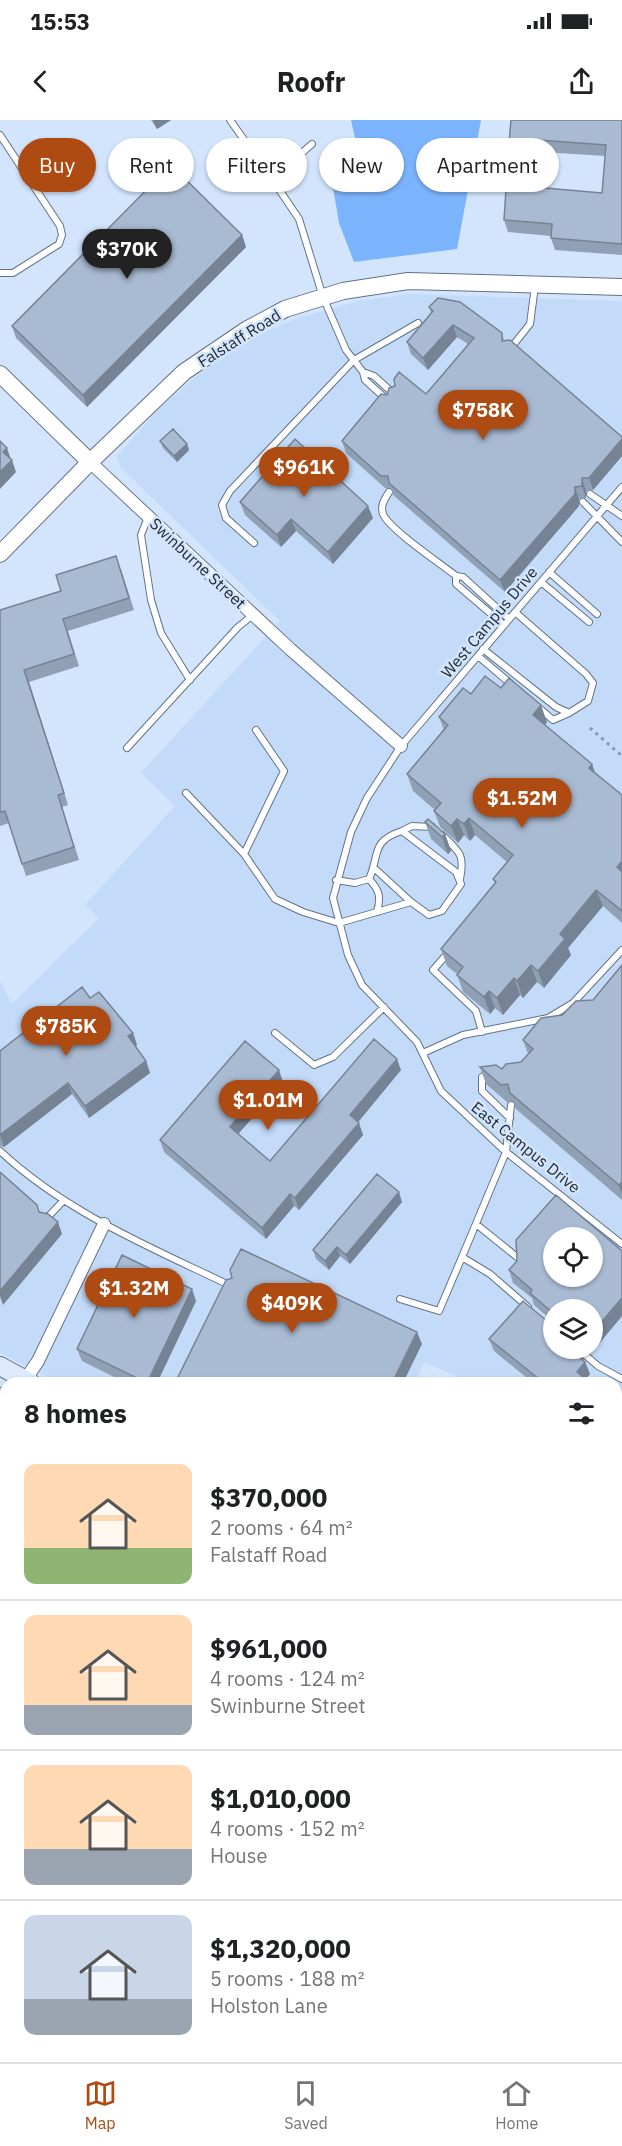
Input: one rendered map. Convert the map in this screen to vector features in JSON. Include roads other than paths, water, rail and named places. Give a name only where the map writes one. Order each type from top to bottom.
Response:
[{"type":"main road","points":[[0,1366],[18,1377]]},
{"type":"street","name":"Falstaff Road","points":[[2,548],[184,372],[246,330],[285,309],[343,291],[408,281],[622,287]]},
{"type":"street","name":"Swinburne Street","points":[[0,374],[90,462],[253,614],[401,746]]},
{"type":"street","points":[[29,1377],[104,1224]]},
{"type":"lane","points":[[230,120],[243,138]]},
{"type":"lane","points":[[0,135],[60,226],[62,235],[59,244],[13,273],[0,273]]},
{"type":"lane","points":[[307,148],[312,144]]},
{"type":"lane","points":[[281,192],[299,219],[323,297],[346,350],[363,372],[365,380],[389,402]]},
{"type":"lane","points":[[510,349],[530,324],[535,286]]},
{"type":"lane","points":[[254,543],[226,518],[222,505],[230,491],[354,360],[418,323]]},
{"type":"lane","points":[[363,372],[374,376],[395,394]]},
{"type":"lane","name":"West Campus Drive","points":[[401,746],[622,487]]},
{"type":"lane","points":[[389,492],[382,505],[384,515],[394,527],[456,576],[463,577],[509,619]]},
{"type":"lane","points":[[590,494],[622,516]]},
{"type":"lane","points":[[583,502],[622,542]]},
{"type":"lane","points":[[149,517],[141,535],[142,554],[151,600],[161,633],[190,680]]},
{"type":"lane","points":[[549,572],[597,614]]},
{"type":"lane","points":[[456,576],[456,584],[504,625]]},
{"type":"lane","points":[[542,582],[589,622]]},
{"type":"lane","points":[[515,612],[593,683],[588,701],[554,720],[530,700]]},
{"type":"lane","points":[[127,748],[253,614]]},
{"type":"lane","points":[[483,649],[556,707],[570,713]]},
{"type":"lane","points":[[478,656],[522,693]]},
{"type":"lane","points":[[244,854],[284,771],[256,730]]},
{"type":"lane","name":"East Campus Drive","points":[[401,746],[367,798],[351,832],[336,880],[333,898],[348,955],[363,985],[417,1042],[441,1091],[506,1152],[622,1244]]},
{"type":"lane","points":[[186,793],[244,854],[275,898],[303,912],[339,923],[411,902]]},
{"type":"lane","points":[[369,879],[373,858],[381,843],[390,835],[412,826],[432,827],[458,850],[463,861],[461,884],[442,911],[429,915],[411,902],[373,867]]},
{"type":"lane","points":[[402,831],[456,872],[460,880]]},
{"type":"lane","points":[[336,880],[356,883],[369,879]]},
{"type":"lane","points":[[369,879],[378,888],[381,898],[377,912]]},
{"type":"lane","points":[[454,945],[433,970],[477,1011],[482,1032]]},
{"type":"lane","points":[[423,1053],[463,1035],[548,1018],[573,1004],[622,950]]},
{"type":"lane","points":[[275,1033],[314,1065],[333,1057],[384,1007]]},
{"type":"lane","points":[[499,1071],[489,1072],[482,1077],[480,1084],[489,1101],[510,1118]]},
{"type":"lane","points":[[400,1299],[439,1311],[506,1152],[511,1106]]},
{"type":"lane","points":[[0,1151],[36,1182],[104,1224],[232,1287]]},
{"type":"lane","points":[[46,1220],[64,1200]]},
{"type":"lane","points":[[476,1224],[517,1257]]},
{"type":"lane","points":[[462,1257],[490,1274],[531,1310]]},
{"type":"lane","points":[[590,1359],[618,1377]]}]
